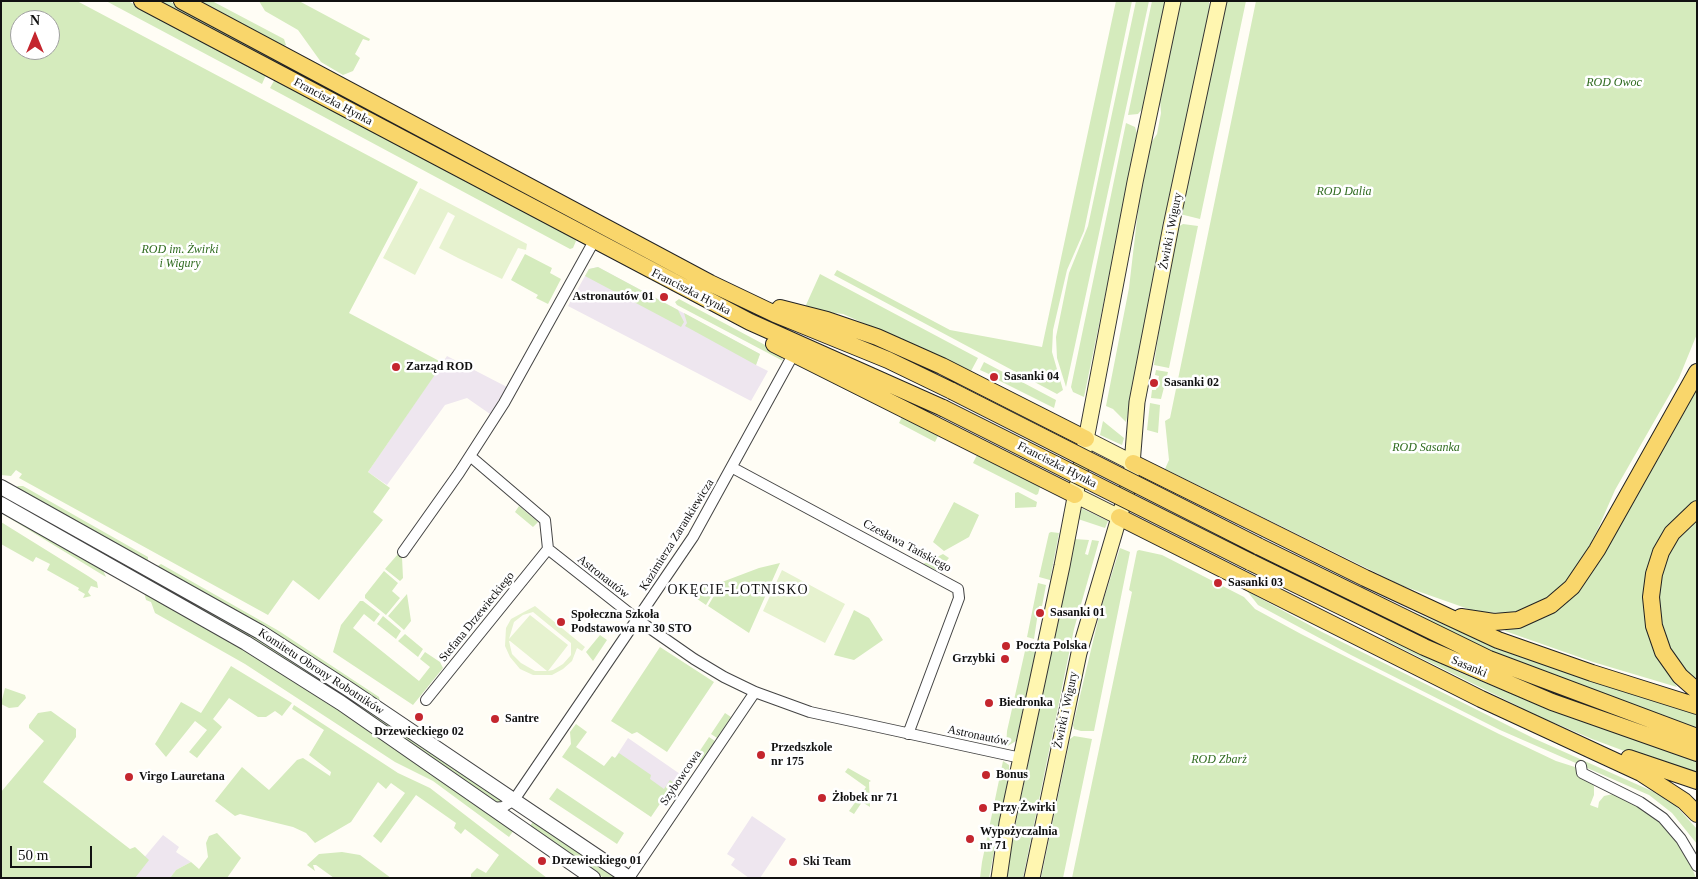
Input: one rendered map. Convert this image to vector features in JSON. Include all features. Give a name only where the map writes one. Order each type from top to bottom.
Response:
[{"type":"main road","name":"Franciszka Hynka","points":[[142,1],[750,322],[943,408],[1250,562]]},
{"type":"main road","name":"Franciszka Hynka","points":[[182,1],[746,300],[888,360],[1258,546]]},
{"type":"main road","points":[[999,878],[1007,823],[1062,566],[1135,182],[1173,1]]},
{"type":"main road","name":"Żwirki i Wigury","points":[[1032,878],[1077,660],[1130,484],[1137,402],[1171,226],[1219,1]]},
{"type":"main road","points":[[746,300],[814,316],[870,334],[942,366],[1133,463],[1441,614],[1530,652],[1697,706]]},
{"type":"main road","points":[[750,322],[774,345],[1473,695],[1590,749],[1666,788],[1697,814]]},
{"type":"main road","points":[[1441,614],[1476,620],[1512,621],[1535,614],[1558,600],[1577,580],[1597,550],[1697,372]]},
{"type":"main road","points":[[1697,509],[1672,533],[1661,552],[1654,574],[1651,597],[1654,626],[1663,652],[1680,676],[1697,691]]},
{"type":"main road","name":"Sasanki","points":[[1258,546],[1489,659],[1697,737]]},
{"type":"main road","name":"Sasanki","points":[[1250,562],[1424,647],[1552,702],[1697,754]]},
{"type":"main road","points":[[1590,749],[1617,754],[1697,781]]},
{"type":"street","points":[[403,552],[470,456],[504,403],[594,241]]},
{"type":"street","name":"Kazimierza Zarankiewicza","points":[[514,800],[704,521],[793,354]]},
{"type":"street","points":[[470,456],[545,520],[548,549]]},
{"type":"street","name":"Czesława Tańskiego","points":[[733,468],[958,589],[959,598],[908,734]]},
{"type":"street","name":"Komitetu Obrony Robotników","points":[[1,487],[260,632],[350,690],[629,878]]},
{"type":"street","name":"Komitetu Obrony Robotników","points":[[1,504],[246,643],[340,703],[593,878]]},
{"type":"street","name":"Astronautów","points":[[548,549],[638,620],[694,659],[755,692],[810,712],[1021,758]]},
{"type":"street","name":"Stefana Drzewieckiego","points":[[426,700],[548,549]]},
{"type":"street","name":"Szybowcowa","points":[[629,878],[755,692]]},
{"type":"street","points":[[1581,766],[1582,773],[1640,802],[1663,818],[1681,839],[1697,866]]},
{"type":"street","points":[[493,808],[503,807],[514,800]]},
{"type":"shaded area","points":[[598,267],[760,354],[756,365],[768,371],[751,401],[568,306],[589,269]]},
{"type":"shaded area","points":[[447,356],[507,387],[490,414],[467,398],[445,405],[387,485],[368,472]]},
{"type":"shaded area","points":[[628,738],[680,774],[666,795],[615,758]]},
{"type":"shaded area","points":[[752,816],[786,839],[760,878],[749,878],[731,865],[735,859],[727,854]]},
{"type":"shaded area","points":[[163,835],[179,847],[176,852],[191,862],[176,870],[170,878],[127,878]]},
{"type":"green space","name":"ROD im. Żwirki i Wigury","points":[[1,1],[77,1],[418,182],[349,313],[443,363],[368,472],[390,488],[373,512],[383,520],[319,600],[293,580],[268,615],[19,478],[22,474],[16,470],[11,476],[1,475]]},
{"type":"green space","points":[[106,1],[128,1],[266,75],[262,84]]},
{"type":"green space","points":[[157,1],[169,1],[710,289],[730,303]]},
{"type":"green space","points":[[197,1],[212,1],[284,39],[286,45],[282,47]]},
{"type":"green space","points":[[259,1],[299,1],[370,39],[369,41],[363,39],[355,54],[360,58],[353,71],[343,75],[321,62],[298,30],[265,11]]},
{"type":"green space","points":[[1116,1],[1132,1],[1084,231],[1067,270],[1053,330],[1052,352],[1063,390],[1057,394],[834,275],[837,270],[950,330],[1042,347]]},
{"type":"green space","points":[[1136,1],[1149,1],[1066,387],[1057,358],[1056,337],[1069,273],[1088,226]]},
{"type":"green space","points":[[1152,1],[1166,1],[1143,108],[1138,114],[1128,115]]},
{"type":"green space","points":[[1180,1],[1209,1],[1210,11],[1126,422],[1113,409],[1106,406],[1129,288],[1141,185],[1149,146],[1157,134],[1161,113],[1160,99]]},
{"type":"green space","points":[[1226,1],[1246,1],[1200,219],[1180,214]]},
{"type":"green space","points":[[1256,1],[1697,1],[1697,334],[1679,378],[1615,490],[1597,531],[1579,565],[1561,587],[1543,600],[1523,610],[1506,613],[1477,612],[1403,586],[1165,469],[1169,460],[1165,421],[1170,418]]},
{"type":"green space","points":[[275,79],[575,239],[573,248],[570,249],[270,88]]},
{"type":"green space","points":[[1126,123],[1135,127],[1138,136],[1084,397],[1073,392],[1071,387]]},
{"type":"green space","points":[[420,188],[527,244],[526,250],[518,248],[502,279],[458,258],[439,248],[455,216],[448,212],[415,275],[383,258]]},
{"type":"green space","points":[[1183,224],[1198,226],[1169,368],[1154,365],[1162,309],[1178,227]]},
{"type":"green space","points":[[525,254],[552,268],[550,273],[561,279],[548,304],[536,298],[538,295],[511,280]]},
{"type":"green space","points":[[598,267],[678,310],[684,322],[681,327],[585,276],[589,269]]},
{"type":"green space","points":[[820,274],[978,358],[971,371],[843,314],[808,310],[806,305]]},
{"type":"green space","points":[[679,299],[780,353],[783,361],[677,305],[675,302]]},
{"type":"green space","points":[[684,313],[760,354],[756,365],[685,326],[687,323]]},
{"type":"green space","points":[[984,362],[1056,400],[1054,408],[980,370]]},
{"type":"green space","points":[[1156,370],[1168,372],[1161,399],[1151,398],[1152,390],[1156,390],[1159,376],[1155,375]]},
{"type":"green space","points":[[1697,385],[1697,500],[1670,525],[1651,558],[1667,670],[1677,687],[1593,662],[1505,631],[1506,629],[1531,623],[1548,615]]},
{"type":"green space","points":[[1150,403],[1160,405],[1158,433],[1147,430]]},
{"type":"green space","points":[[902,417],[938,436],[935,442],[899,423]]},
{"type":"green space","points":[[1103,421],[1124,438],[1122,445],[1100,435]]},
{"type":"green space","points":[[977,455],[1040,487],[1038,494],[1036,495],[973,463]]},
{"type":"green space","points":[[17,486],[23,486],[148,557],[147,562],[19,490]]},
{"type":"green space","points":[[1018,492],[1037,502],[1036,507],[1015,508],[1015,493]]},
{"type":"green space","points":[[954,502],[979,515],[969,537],[944,551],[933,542]]},
{"type":"green space","points":[[519,506],[538,522],[533,527],[515,512]]},
{"type":"green space","points":[[1081,508],[1108,521],[1105,528],[1078,519]]},
{"type":"green space","points":[[1,511],[102,568],[106,577],[1,513]]},
{"type":"green space","points":[[1697,518],[1697,682],[1680,664],[1670,648],[1659,613],[1659,593],[1662,572],[1670,552],[1679,537]]},
{"type":"green space","points":[[1,522],[97,582],[98,588],[91,586],[88,592],[91,596],[83,598],[85,594],[78,590],[79,588],[47,570],[50,564],[36,557],[33,562],[1,544]]},
{"type":"green space","points":[[1049,533],[1059,533],[1050,580],[1039,577]]},
{"type":"green space","points":[[1074,539],[1089,540],[1085,554],[1088,555],[1092,540],[1099,541],[1074,629],[1023,878],[1007,878],[1011,847]]},
{"type":"green space","points":[[1120,548],[1130,552],[1094,731],[1081,731],[1074,729],[1073,725],[1101,608]]},
{"type":"green space","name":"ROD Zbarż","points":[[1137,551],[1162,555],[1244,597],[1255,609],[1301,634],[1499,734],[1556,761],[1578,768],[1576,773],[1590,780],[1594,786],[1594,795],[1590,805],[1598,808],[1599,802],[1604,796],[1613,794],[1641,808],[1654,817],[1672,835],[1688,858],[1696,878],[1072,878],[1132,592],[1129,590]]},
{"type":"green space","points":[[398,554],[402,557],[403,578],[400,581],[385,569]]},
{"type":"green space","points":[[943,554],[949,558],[938,571],[923,564]]},
{"type":"green space","points":[[780,563],[749,633],[708,606],[722,582],[759,568]]},
{"type":"green space","points":[[161,564],[279,631],[379,697],[380,701],[269,631],[156,567]]},
{"type":"green space","points":[[782,570],[845,604],[825,643],[763,611]]},
{"type":"green space","points":[[384,571],[398,583],[392,591],[400,598],[386,615],[365,598],[365,595]]},
{"type":"green space","points":[[151,576],[264,641],[505,800],[502,803],[493,801],[341,696],[252,639],[149,580]]},
{"type":"green space","points":[[719,583],[706,605],[687,592]]},
{"type":"green space","points":[[1038,583],[1046,585],[1042,606],[1039,606],[1034,639],[1027,637]]},
{"type":"green space","points":[[1247,591],[1322,632],[1533,738],[1654,792],[1676,806],[1697,829],[1697,844],[1672,813],[1649,795],[1500,730],[1351,655],[1258,605]]},
{"type":"green space","points":[[144,592],[304,685],[514,830],[509,837],[433,781],[395,762],[245,664],[155,613],[151,602],[146,600]]},
{"type":"green space","points":[[407,594],[411,621],[404,630],[388,616]]},
{"type":"green space","points":[[360,601],[363,601],[380,614],[374,622],[364,614],[353,628],[419,681],[430,667],[420,659],[425,652],[440,662],[443,668],[413,705],[333,652],[341,625]]},
{"type":"green space","points":[[535,606],[585,647],[582,651],[577,648],[572,661],[552,675],[533,675],[520,669],[510,657],[505,646],[506,628],[511,619]],"holes":[[[533,612],[571,643],[571,655],[563,664],[553,670],[548,671],[568,645],[530,615],[509,639],[514,622],[523,615]],[[510,641],[547,671],[535,671],[521,663],[512,654]]]},
{"type":"green space","points":[[854,610],[869,618],[883,640],[854,660],[834,655]]},
{"type":"green space","points":[[1411,611],[1505,650],[1697,713],[1697,728],[1526,666],[1477,645]]},
{"type":"green space","points":[[383,616],[401,631],[396,639],[377,624]]},
{"type":"green space","points":[[405,634],[423,649],[418,657],[398,641]]},
{"type":"green space","points":[[600,635],[607,640],[593,661],[586,652]]},
{"type":"green space","points":[[1386,637],[1461,673],[1522,698],[1697,761],[1697,778],[1592,739],[1538,716],[1385,640]]},
{"type":"green space","points":[[1027,642],[1036,644],[1036,650],[1016,741],[1006,747],[1007,731]]},
{"type":"green space","points":[[660,647],[714,682],[667,752],[637,732],[632,734],[611,721]]},
{"type":"green space","points":[[231,666],[292,703],[282,716],[275,711],[266,717],[258,717],[229,698],[213,719],[222,727],[197,758],[189,752],[207,730],[195,721],[166,757],[155,744],[181,702],[201,713]]},
{"type":"green space","points":[[5,688],[25,695],[26,698],[18,707],[9,708],[1,704]]},
{"type":"green space","points":[[294,705],[398,773],[430,788],[547,878],[471,878],[471,874],[477,868],[486,873],[499,855],[465,829],[461,834],[454,828],[456,823],[416,795],[381,843],[373,836],[405,793],[391,783],[386,789],[378,782],[351,822],[315,843],[306,833],[293,827],[240,814],[235,816],[215,801],[242,767],[269,790],[297,760],[303,758],[330,776],[331,772],[309,755],[324,730],[292,709]]},
{"type":"green space","points":[[51,711],[76,729],[76,737],[43,782],[130,849],[135,847],[149,860],[135,878],[1,878],[1,792],[44,741],[29,728],[29,725],[38,713]]},
{"type":"green space","points":[[725,713],[731,717],[717,738],[711,734]]},
{"type":"green space","points":[[576,724],[587,732],[576,747],[604,766],[612,756],[615,758],[619,753],[651,775],[650,779],[664,789],[670,780],[674,783],[651,817],[562,757],[571,744],[570,732]]},
{"type":"green space","points":[[1074,736],[1092,739],[1063,878],[1041,878],[1070,739]]},
{"type":"green space","points":[[709,737],[715,741],[701,762],[695,758]]},
{"type":"green space","points":[[1003,761],[1009,765],[1009,774],[989,878],[980,878],[982,862]]},
{"type":"green space","points":[[848,768],[871,781],[869,782],[870,807],[862,802],[854,814],[849,811],[866,787],[845,772]]},
{"type":"green space","points":[[557,788],[624,833],[617,844],[549,799]]},
{"type":"green space","points":[[534,820],[620,878],[604,878],[530,826]]},
{"type":"green space","points":[[217,833],[241,858],[227,878],[170,878],[176,870],[191,862],[199,869],[208,857],[206,843],[209,836]]},
{"type":"green space","points":[[342,852],[360,855],[391,878],[334,878],[316,865],[313,865],[315,871],[307,865],[319,854]]},
{"type":"place","name":"Astronautów 01","points":[[664,297]]},
{"type":"place","name":"Zarząd ROD","points":[[396,367]]},
{"type":"place","name":"Sasanki 04","points":[[994,377]]},
{"type":"place","name":"Sasanki 02","points":[[1154,383]]},
{"type":"place","name":"Sasanki 03","points":[[1218,583]]},
{"type":"place","name":"Sasanki 01","points":[[1040,613]]},
{"type":"place","name":"Społeczna Szkoła Podstawowa nr 30 STO","points":[[561,622]]},
{"type":"place","name":"Poczta Polska","points":[[1006,646]]},
{"type":"place","name":"Grzybki","points":[[1005,659]]},
{"type":"place","name":"Biedronka","points":[[989,703]]},
{"type":"place","name":"Drzewieckiego 02","points":[[419,717]]},
{"type":"place","name":"Santre","points":[[495,719]]},
{"type":"place","name":"Przedszkole nr 175","points":[[761,755]]},
{"type":"place","name":"Bonus","points":[[986,775]]},
{"type":"place","name":"Virgo Lauretana","points":[[129,777]]},
{"type":"place","name":"Żłobek nr 71","points":[[822,798]]},
{"type":"place","name":"Przy Żwirki","points":[[983,808]]},
{"type":"place","name":"Wypożyczalnia nr 71","points":[[970,839]]},
{"type":"place","name":"Drzewieckiego 01","points":[[542,861]]},
{"type":"place","name":"Ski Team","points":[[793,862]]},
{"type":"district","name":"OKĘCIE-LOTNISKO","points":[[738,590]]},
{"type":"park label","name":"ROD Owoc","points":[[1614,83]]},
{"type":"park label","name":"ROD Dalia","points":[[1344,192]]},
{"type":"park label","name":"ROD Sasanka","points":[[1426,448]]}]
